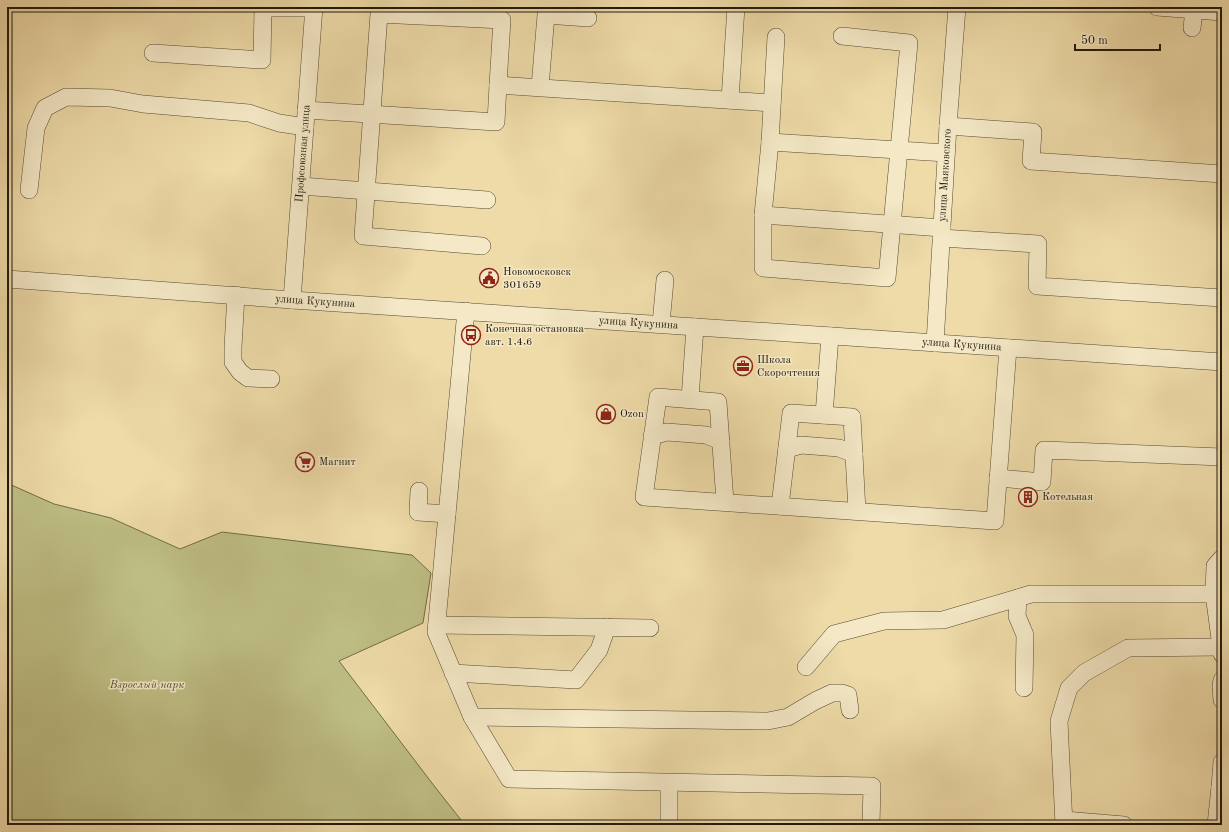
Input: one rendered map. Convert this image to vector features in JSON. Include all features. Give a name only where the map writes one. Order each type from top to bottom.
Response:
[{"type":"street","points":[[730,100],[736,7]]},
{"type":"street","name":"улица Маяковского","points":[[935,343],[946,153],[957,7]]},
{"type":"street","points":[[1157,7],[1222,12]]},
{"type":"street","points":[[153,53],[262,60],[264,8],[314,8]]},
{"type":"street","name":"Профсоюзная улица","points":[[292,300],[314,8]]},
{"type":"street","points":[[1192,28],[1194,10]]},
{"type":"street","points":[[306,110],[371,114],[496,122],[502,20],[379,14],[371,114],[363,236],[482,246]]},
{"type":"street","points":[[540,87],[546,15],[588,18]]},
{"type":"street","points":[[776,37],[770,142],[763,215],[763,268],[888,278],[908,43],[842,36]]},
{"type":"street","points":[[498,84],[772,103]]},
{"type":"street","points":[[29,190],[36,128],[45,108],[66,97],[110,98],[143,104],[249,112],[279,123],[305,127]]},
{"type":"street","points":[[948,126],[1033,132],[1032,161],[1222,174]]},
{"type":"street","points":[[770,142],[946,153]]},
{"type":"street","points":[[301,186],[487,200]]},
{"type":"street","points":[[763,215],[892,224],[941,233],[1038,244],[1037,286],[1222,298]]},
{"type":"street","name":"улица Кукунина","points":[[7,279],[292,300],[1222,362]]},
{"type":"street","points":[[661,324],[664,280]]},
{"type":"street","points":[[236,295],[233,362],[240,372],[248,378],[271,380]]},
{"type":"street","points":[[466,311],[436,632],[472,717],[509,780],[872,786],[871,825]]},
{"type":"street","points":[[690,400],[695,327]]},
{"type":"street","points":[[824,415],[830,336]]},
{"type":"street","points":[[725,502],[718,402],[658,397],[644,497],[995,521],[1008,348]]},
{"type":"street","points":[[780,506],[791,413],[824,415],[852,417],[857,511]]},
{"type":"street","points":[[652,436],[667,432],[706,435],[721,441]]},
{"type":"street","points":[[787,449],[801,445],[839,448],[854,454]]},
{"type":"street","points":[[998,478],[1042,482],[1044,450],[1222,457]]},
{"type":"street","points":[[420,491],[418,512],[447,514]]},
{"type":"street","points":[[1124,825],[1064,823],[1059,721],[1069,688],[1084,673],[1128,648],[1222,650],[1215,566],[1222,558]]},
{"type":"street","points":[[806,667],[834,634],[884,621],[944,620],[1031,594],[1218,594]]},
{"type":"street","points":[[1018,598],[1017,616],[1025,635],[1024,688]]},
{"type":"street","points":[[437,625],[650,628]]},
{"type":"street","points":[[453,673],[576,680],[599,650],[607,627]]},
{"type":"street","points":[[1222,680],[1222,700]]},
{"type":"street","points":[[472,717],[768,720],[788,717],[832,693],[842,693],[848,695],[850,710]]},
{"type":"street","points":[[1216,825],[1221,787],[1222,762]]},
{"type":"street","points":[[669,782],[669,825]]},
{"type":"green space","name":"Взрослый парк","points":[[7,483],[54,504],[111,518],[180,549],[222,532],[412,555],[431,573],[423,623],[339,661],[465,825],[7,825]]},
{"type":"place","name":"Новомосковск 301659","points":[[489,278]]},
{"type":"place","name":"Конечная остановка авт. 1,4,6","points":[[471,335]]},
{"type":"place","name":"Школа Скорочтения","points":[[743,366]]},
{"type":"place","name":"Ozon","points":[[606,414]]},
{"type":"place","name":"Магнит","points":[[305,462]]},
{"type":"place","name":"Котельная","points":[[1028,497]]}]
